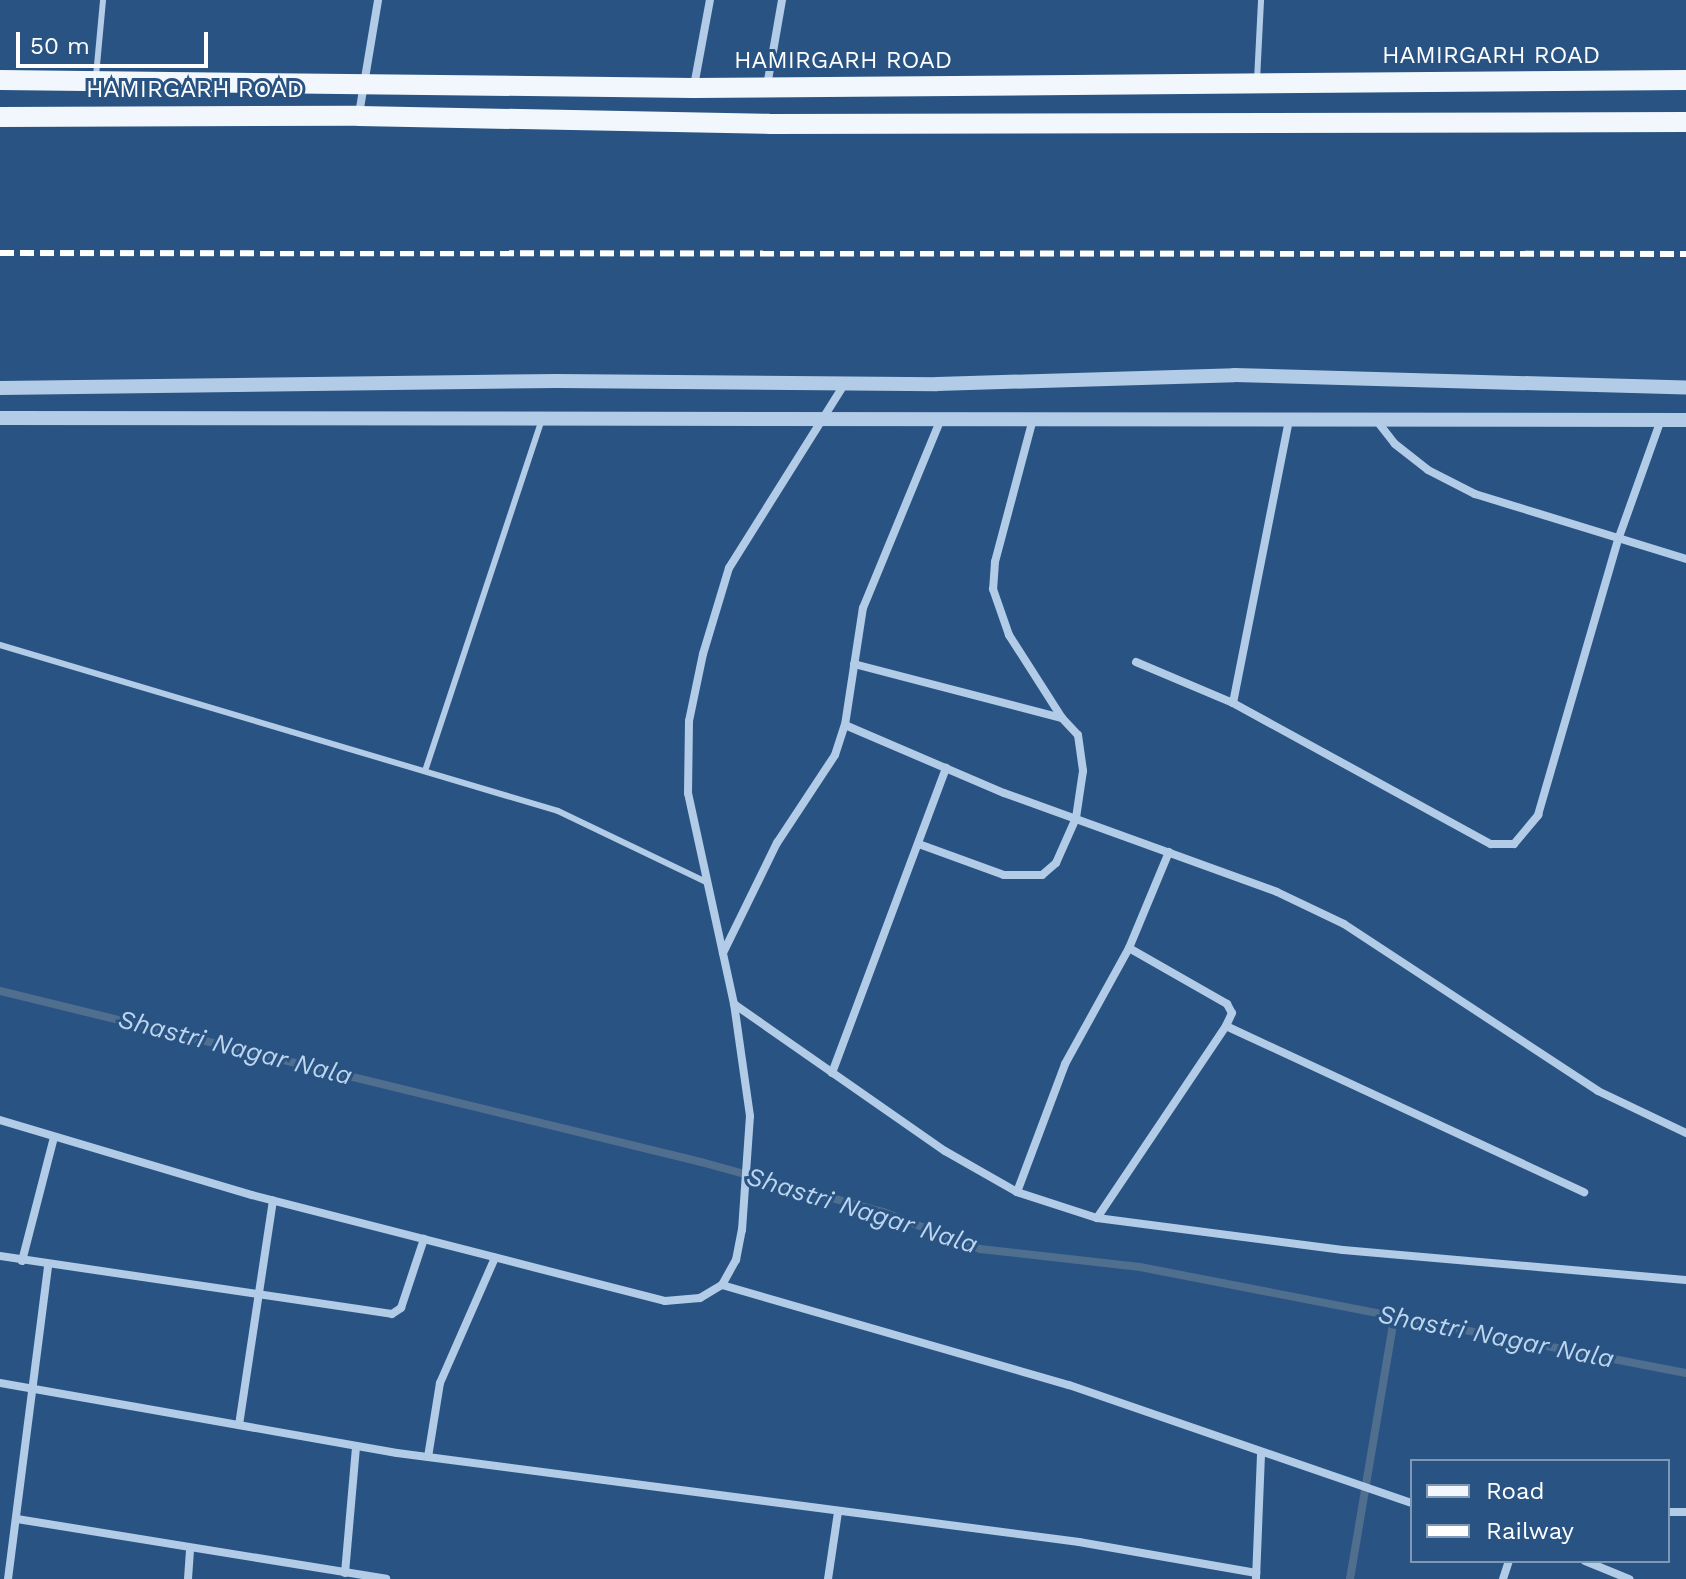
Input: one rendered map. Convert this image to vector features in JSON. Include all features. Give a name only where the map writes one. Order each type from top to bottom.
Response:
[{"type":"main road","name":"HAMIRGARH ROAD","points":[[0,80],[365,87],[693,88],[1686,80]]},
{"type":"main road","name":"HAMIRGARH ROAD","points":[[0,117],[359,116],[769,124],[1686,122]]},
{"type":"street","points":[[359,116],[378,0]]},
{"type":"street","points":[[693,88],[710,0]]},
{"type":"street","points":[[767,87],[782,0]]},
{"type":"street","points":[[0,388],[557,381],[844,385],[1234,375],[1686,388]]},
{"type":"street","points":[[0,1120],[273,1201],[665,1301],[700,1298],[722,1285],[736,1260],[742,1230],[751,1159],[750,1116],[734,1004],[688,793],[689,721],[703,654],[729,568],[844,385]]},
{"type":"street","points":[[0,418],[1686,420]]},
{"type":"street","points":[[723,953],[777,843],[835,755],[845,725],[854,664],[874,576],[941,419]]},
{"type":"street","points":[[1033,419],[995,562],[993,589],[1009,635],[1062,718]]},
{"type":"street","points":[[1233,703],[1289,420]]},
{"type":"street","points":[[1376,420],[1395,444],[1428,470],[1475,494],[1686,559]]},
{"type":"street","points":[[1136,662],[1233,703],[1491,844],[1514,844],[1538,815],[1619,537],[1661,420]]},
{"type":"street","points":[[854,664],[1062,718],[1074,726],[1082,750],[1076,818],[1056,863],[1034,877],[1004,875],[919,844]]},
{"type":"street","points":[[845,725],[946,768],[1169,852],[1344,924],[1598,1091],[1686,1133]]},
{"type":"street","points":[[832,1073],[946,768]]},
{"type":"street","points":[[1017,1192],[1065,1064],[1129,948],[1169,852]]},
{"type":"street","points":[[1097,1218],[1232,1013],[1227,1004],[1129,948]]},
{"type":"street","points":[[734,1004],[934,1145],[1017,1192],[1097,1218],[1343,1250],[1686,1280]]},
{"type":"street","points":[[1226,1026],[1584,1192]]},
{"type":"street","points":[[22,1261],[54,1137]]},
{"type":"street","points":[[239,1425],[273,1201]]},
{"type":"street","points":[[0,1256],[259,1298],[396,1314],[424,1239]]},
{"type":"street","points":[[428,1457],[440,1383],[495,1258]]},
{"type":"street","points":[[8,1579],[48,1265]]},
{"type":"street","points":[[722,1285],[1069,1385],[1410,1502]]},
{"type":"street","points":[[0,1383],[356,1446],[1079,1542],[1256,1576],[1261,1452]]},
{"type":"street","points":[[345,1573],[356,1446]]},
{"type":"street","points":[[828,1579],[838,1512]]},
{"type":"street","points":[[17,1519],[190,1550],[386,1579]]},
{"type":"street","points":[[188,1579],[190,1550]]},
{"type":"street","points":[[1590,1563],[1629,1579]]},
{"type":"lane","points":[[96,81],[103,0]]},
{"type":"lane","points":[[1256,84],[1261,0]]},
{"type":"lane","points":[[426,768],[542,419]]},
{"type":"lane","points":[[0,645],[426,768],[558,811],[708,883]]},
{"type":"waterway","name":"Shastri Nagar Nala","points":[[0,991],[701,1162],[883,1212],[980,1249],[1140,1267],[1686,1373]]},
{"type":"waterway","points":[[1350,1579],[1395,1313]]},
{"type":"railway","points":[[0,253],[1686,254]]}]
